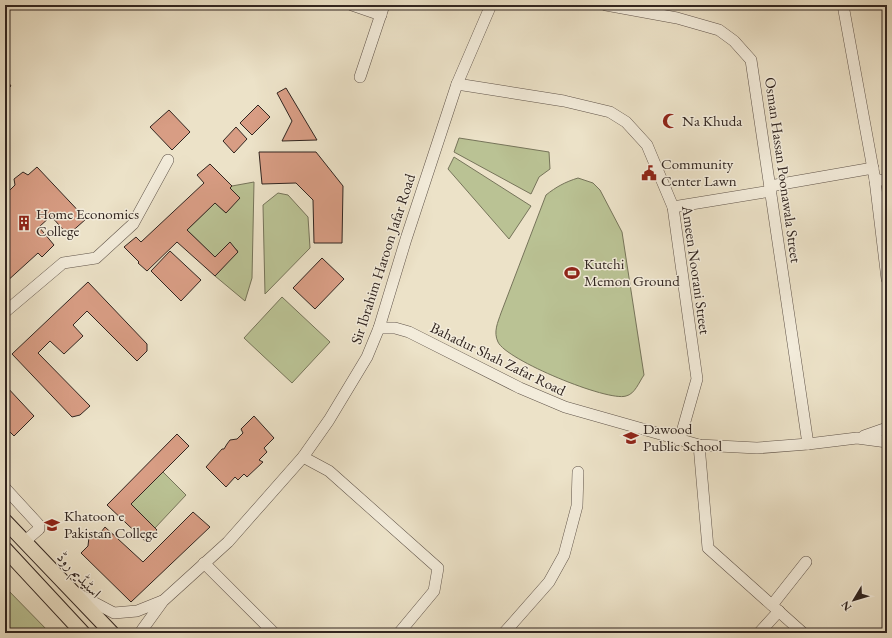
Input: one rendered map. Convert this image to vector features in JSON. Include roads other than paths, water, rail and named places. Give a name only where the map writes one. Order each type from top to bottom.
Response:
[{"type":"main road","name":"اسٹیڈیم روڈ","points":[[5,521],[67,588],[112,633]]},
{"type":"main road","points":[[5,550],[77,631]]},
{"type":"street","points":[[352,5],[382,10],[360,77]]},
{"type":"street","name":"Sir Ibrahim Haroon Jafar Road","points":[[163,601],[228,542],[303,457],[367,357],[379,328],[406,239],[457,84],[491,5]]},
{"type":"street","name":"Osman Hassan Poonawala Street","points":[[606,5],[647,9],[719,30],[734,41],[751,60],[808,444]]},
{"type":"street","points":[[843,5],[875,180],[887,279]]},
{"type":"street","name":"Ameen Noorani Street","points":[[457,84],[564,101],[610,112],[626,122],[647,145],[673,207],[696,380],[680,440]]},
{"type":"street","points":[[5,312],[63,263],[96,258],[133,224],[168,160]]},
{"type":"street","points":[[673,207],[873,168]]},
{"type":"street","points":[[875,180],[887,180]]},
{"type":"street","name":"Bahadur Shah Zafar Road","points":[[379,328],[395,328],[409,332],[520,388],[565,407],[699,445],[757,448],[857,438],[887,442]]},
{"type":"street","points":[[857,438],[887,428]]},
{"type":"street","points":[[699,445],[708,548],[803,633]]},
{"type":"street","points":[[303,457],[329,471],[438,568],[434,592],[399,633]]},
{"type":"street","points":[[505,632],[549,582],[564,555],[577,506],[578,472]]},
{"type":"street","points":[[5,488],[39,525],[39,529],[24,542]]},
{"type":"street","points":[[759,633],[806,562]]},
{"type":"street","points":[[204,563],[274,633]]},
{"type":"street","points":[[67,588],[114,613],[137,611],[163,601]]},
{"type":"street","points":[[144,633],[142,630],[163,601]]},
{"type":"place","name":"Na Khuda","points":[[670,121]]},
{"type":"place","name":"Community Center Lawn","points":[[649,173]]},
{"type":"place","name":"Home Economics College","points":[[24,223]]},
{"type":"place","name":"Kutchi Memon Ground","points":[[572,273]]},
{"type":"place","name":"Dawood Public School","points":[[631,438]]},
{"type":"place","name":"Khatoon e Pakistan College","points":[[52,525]]}]
